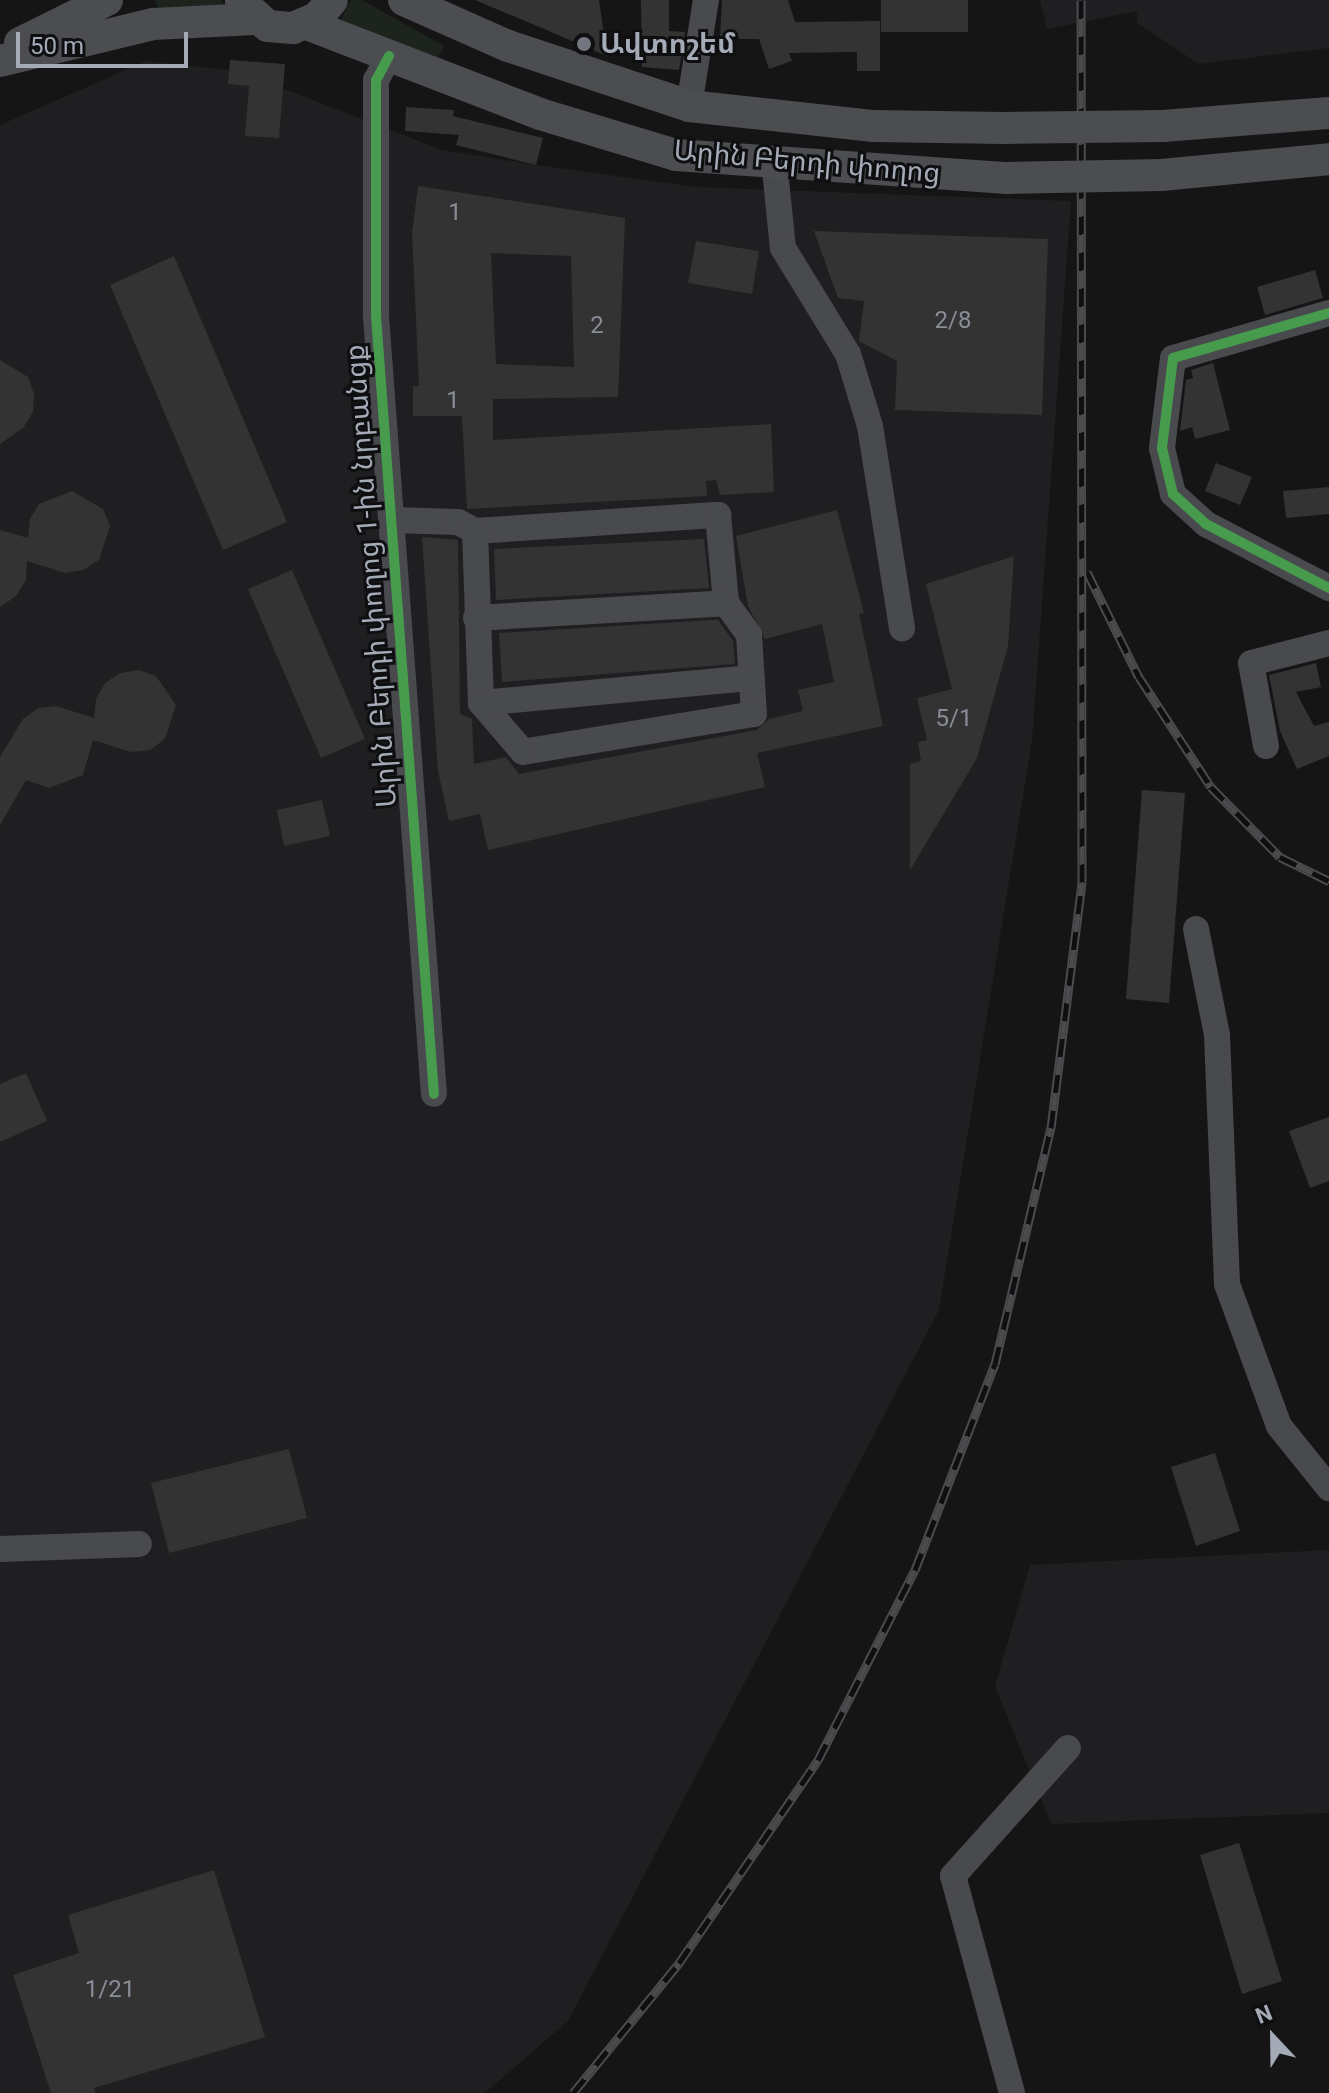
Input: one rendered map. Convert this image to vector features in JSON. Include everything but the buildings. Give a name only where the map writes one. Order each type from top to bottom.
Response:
[{"type":"main road","points":[[0,53],[107,0]]},
{"type":"main road","points":[[0,61],[153,24],[247,9],[279,29],[307,24],[332,0]]},
{"type":"main road","name":"Արին Բերդի փողոց","points":[[404,0],[508,46],[689,106],[874,126],[1004,128],[1163,126],[1329,113]]},
{"type":"main road","name":"Արին Բերդի փողոց","points":[[307,24],[540,114],[676,155],[1007,178],[1161,175],[1329,159]]},
{"type":"street","points":[[689,106],[706,0]]},
{"type":"street","name":"Արին Բերդի փողոց 1-ին նրբանցք","points":[[389,56],[376,80],[376,316],[434,1094]]},
{"type":"street","points":[[774,160],[783,248],[848,354],[870,426],[902,628]]},
{"type":"street","points":[[1329,313],[1173,358],[1162,448],[1173,494],[1206,524],[1329,588]]},
{"type":"street","points":[[391,520],[458,522],[475,531],[718,515],[726,603],[749,635],[754,714],[523,752],[481,703],[475,531]]},
{"type":"street","points":[[476,618],[726,603]]},
{"type":"street","points":[[1266,746],[1251,663],[1329,643]]},
{"type":"street","points":[[481,703],[752,678]]},
{"type":"street","points":[[1196,929],[1217,1035],[1227,1284],[1279,1426],[1329,1488]]},
{"type":"street","points":[[0,1549],[139,1544]]},
{"type":"street","points":[[1012,2093],[953,1876],[1068,1748]]},
{"type":"shaded area","points":[[155,0],[222,0],[224,8],[160,14]]},
{"type":"shaded area","points":[[351,0],[362,0],[444,46],[439,57],[339,24]]},
{"type":"shaded area","points":[[1040,0],[1329,0],[1329,48],[1199,64],[1137,23],[1137,11],[1047,29]]},
{"type":"shaded area","points":[[146,61],[238,71],[442,150],[536,165],[697,187],[1071,201],[1032,741],[939,1310],[568,2021],[485,2093],[0,2093],[0,125]]},
{"type":"shaded area","points":[[1329,1550],[1329,1813],[1051,1824],[995,1686],[1030,1565]]},
{"type":"railway","points":[[573,2093],[679,1963],[818,1760],[915,1570],[995,1364],[1051,1128],[1082,882],[1081,0]]},
{"type":"railway","points":[[1087,572],[1139,677],[1211,787],[1280,857],[1329,881]]},
{"type":"cycle path","points":[[389,56],[376,80],[376,316],[434,1094]]},
{"type":"cycle path","points":[[1329,313],[1173,358],[1162,448],[1173,494],[1206,524],[1329,588]]},
{"type":"place","name":"Ավտոշեմ","points":[[584,44]]}]
